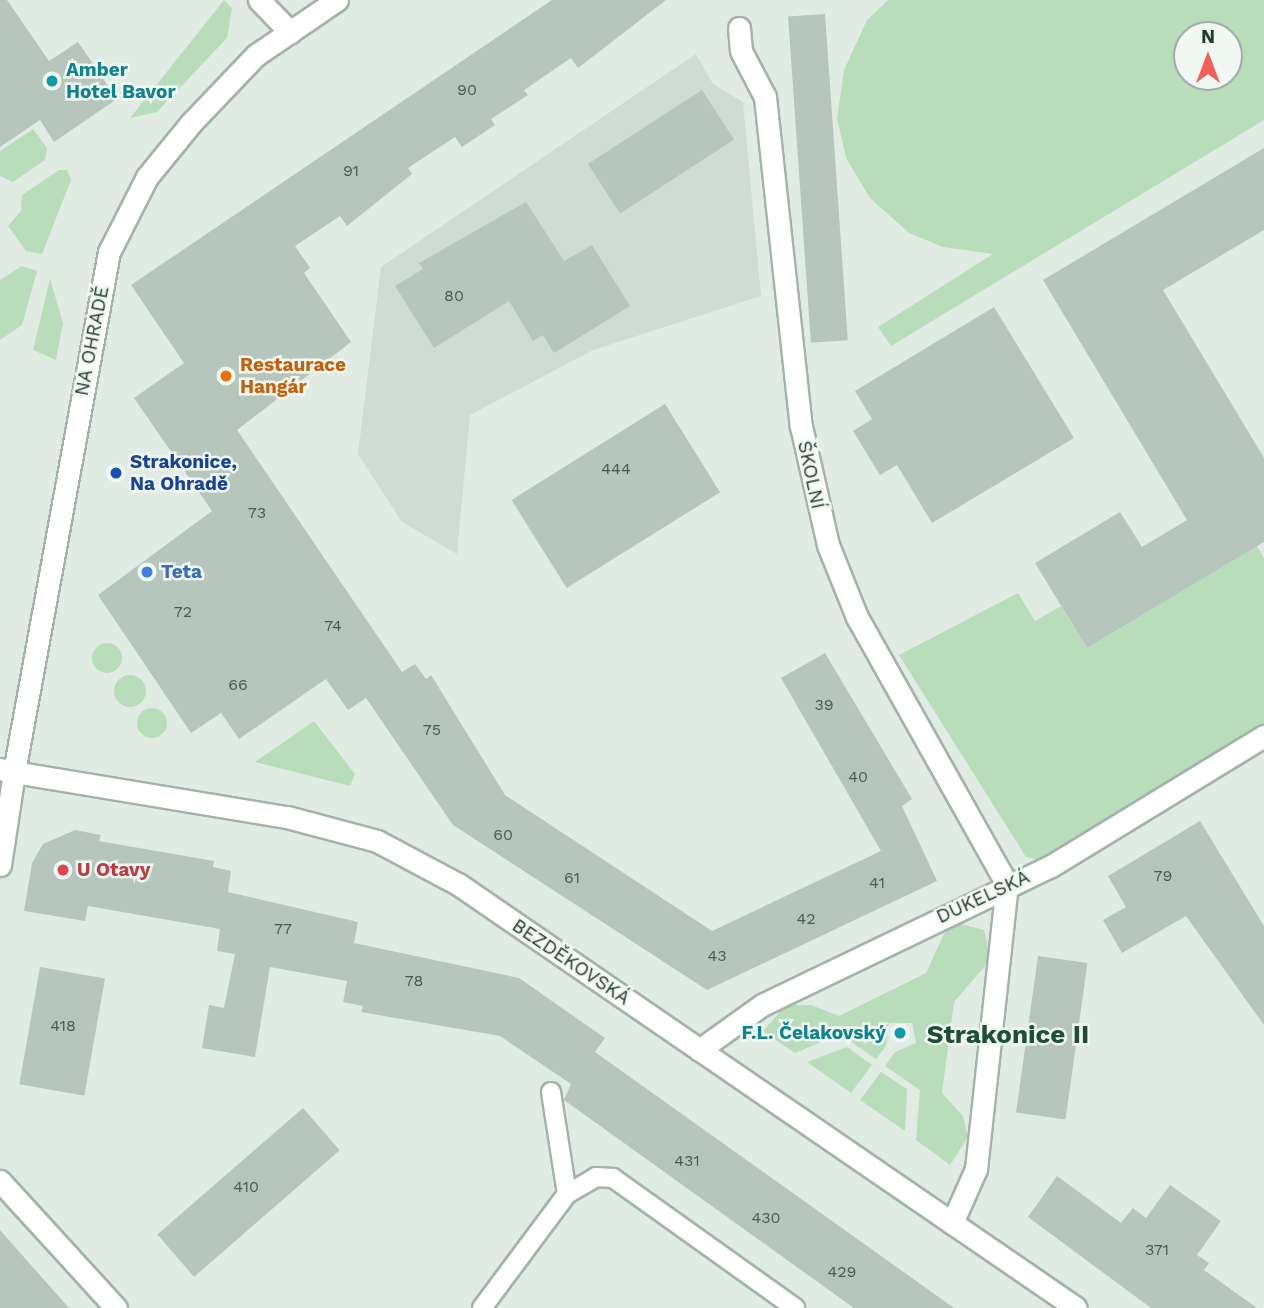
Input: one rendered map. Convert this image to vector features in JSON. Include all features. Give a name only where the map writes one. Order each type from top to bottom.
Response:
[{"type":"street","points":[[259,0],[290,32]]},
{"type":"street","name":"NA OHRADĚ","points":[[0,865],[7,770],[109,252],[147,177],[191,123],[256,55],[337,0]]},
{"type":"street","name":"ŠKOLNÍ","points":[[739,28],[741,51],[765,97],[801,426],[828,545],[857,617],[1007,884]]},
{"type":"street","name":"DUKELSKÁ","points":[[699,1050],[762,1005],[1007,884],[1051,866],[1264,736]]},
{"type":"street","name":"BEZDĚKOVSKÁ","points":[[7,770],[287,817],[377,841],[458,884],[1076,1308]]},
{"type":"street","points":[[952,1223],[976,1169],[1007,884]]},
{"type":"street","points":[[0,1181],[116,1308]]},
{"type":"lane","points":[[551,1092],[568,1194]]},
{"type":"lane","points":[[482,1308],[568,1194],[596,1177],[613,1178],[795,1308]]},
{"type":"shaded area","points":[[696,54],[713,84],[743,102],[761,296],[593,350],[470,415],[457,554],[402,522],[358,454],[381,267]]},
{"type":"green space","points":[[224,0],[232,8],[227,38],[157,112],[130,118]]},
{"type":"green space","points":[[888,0],[1264,0],[1264,120],[891,346],[878,327],[993,254],[943,247],[909,233],[870,198],[846,158],[837,118],[844,70],[867,20]]},
{"type":"green space","points":[[33,129],[47,148],[45,160],[13,182],[0,176],[0,151]]},
{"type":"green space","points":[[59,170],[67,170],[71,180],[42,254],[26,251],[8,226],[21,211],[22,195]]},
{"type":"green space","points":[[22,266],[37,271],[22,325],[0,340],[0,280]]},
{"type":"green space","points":[[50,279],[63,323],[56,360],[33,350]]},
{"type":"green space","points":[[1257,546],[1264,558],[1264,724],[1041,860],[1026,857],[899,655],[1018,593],[1035,621],[1061,606],[1087,648]]},
{"type":"green space","points":[[107,643],[118,647],[122,658],[118,669],[107,673],[96,669],[92,658],[96,647]]},
{"type":"green space","points":[[130,675],[141,680],[146,691],[141,702],[130,707],[119,702],[114,691],[119,680]]},
{"type":"green space","points":[[152,708],[163,712],[167,723],[163,734],[152,738],[141,734],[137,723],[141,712]]},
{"type":"green space","points":[[314,721],[355,774],[350,786],[255,762]]},
{"type":"green space","points":[[957,923],[984,930],[991,959],[954,1002],[942,1093],[963,1116],[968,1137],[950,1165],[916,1140],[920,1090],[885,1066],[895,1052],[916,1043],[912,1023],[889,1023],[886,1046],[876,1059],[840,1034],[795,1053],[763,1031],[786,1005],[811,1005],[839,1016],[926,973],[944,934]]},
{"type":"green space","points":[[847,1047],[872,1065],[851,1093],[807,1062]]},
{"type":"green space","points":[[881,1072],[907,1089],[905,1131],[860,1100]]},
{"type":"building","name":"Amber Hotel Bavor","points":[[0,0],[7,0],[49,61],[78,42],[117,99],[54,142],[40,120],[0,147]]},
{"type":"building","points":[[552,0],[666,0],[578,68],[571,58],[524,90],[528,95],[491,119],[495,125],[462,147],[455,137],[408,168],[412,174],[347,226],[340,216],[295,246],[310,268],[304,273],[351,342],[237,430],[402,672],[415,664],[426,679],[431,675],[505,795],[712,931],[881,851],[781,678],[825,653],[912,799],[902,806],[937,881],[707,990],[453,825],[366,698],[348,710],[326,679],[239,739],[221,713],[191,733],[98,595],[212,511],[134,398],[184,363],[131,285]]},
{"type":"building","points":[[825,14],[848,340],[811,343],[788,17]]},
{"type":"building","points":[[702,90],[734,139],[620,214],[588,164]]},
{"type":"building","points":[[1264,148],[1264,230],[1163,290],[1264,458],[1264,542],[1087,648],[1035,563],[1120,512],[1142,547],[1187,520],[1043,280]]},
{"type":"building","points":[[526,202],[564,261],[592,245],[630,306],[554,353],[543,335],[533,341],[509,301],[434,348],[395,286],[423,269],[419,263]]},
{"type":"building","points":[[994,307],[1074,438],[932,523],[897,465],[880,475],[853,431],[872,419],[855,391]]},
{"type":"building","points":[[665,404],[720,492],[567,588],[512,500]]},
{"type":"building","points":[[1200,821],[1264,926],[1264,1025],[1186,916],[1122,953],[1103,920],[1126,907],[1108,876]]},
{"type":"building","points":[[75,830],[101,835],[99,841],[214,861],[213,867],[231,871],[228,892],[358,922],[354,943],[519,978],[605,1038],[595,1052],[954,1308],[854,1308],[564,1100],[571,1084],[500,1036],[361,1012],[363,1006],[343,1002],[347,981],[270,967],[255,1057],[202,1048],[209,1005],[224,1008],[235,954],[217,951],[220,929],[88,906],[85,921],[24,911],[32,863],[43,844]]},
{"type":"building","points":[[1038,956],[1088,963],[1066,1119],[1016,1112]]},
{"type":"building","points":[[40,967],[105,978],[84,1096],[19,1084]]},
{"type":"building","points":[[303,1108],[340,1150],[194,1277],[157,1235]]},
{"type":"building","points":[[1057,1176],[1121,1223],[1133,1208],[1146,1218],[1170,1185],[1221,1221],[1197,1255],[1209,1263],[1204,1270],[1257,1308],[1151,1308],[1028,1217]]},
{"type":"building","points":[[0,1230],[69,1308],[0,1308]]},
{"type":"place","name":"Amber Hotel Bavor","points":[[52,81]]},
{"type":"place","name":"Restaurace Hangár","points":[[226,376]]},
{"type":"place","name":"Strakonice, Na Ohradě","points":[[116,473]]},
{"type":"place","name":"Teta","points":[[147,572]]},
{"type":"place","name":"U Otavy","points":[[63,870]]},
{"type":"place","name":"F.L. Čelakovský","points":[[900,1033]]},
{"type":"district","name":"Strakonice II","points":[[1008,1035]]}]
